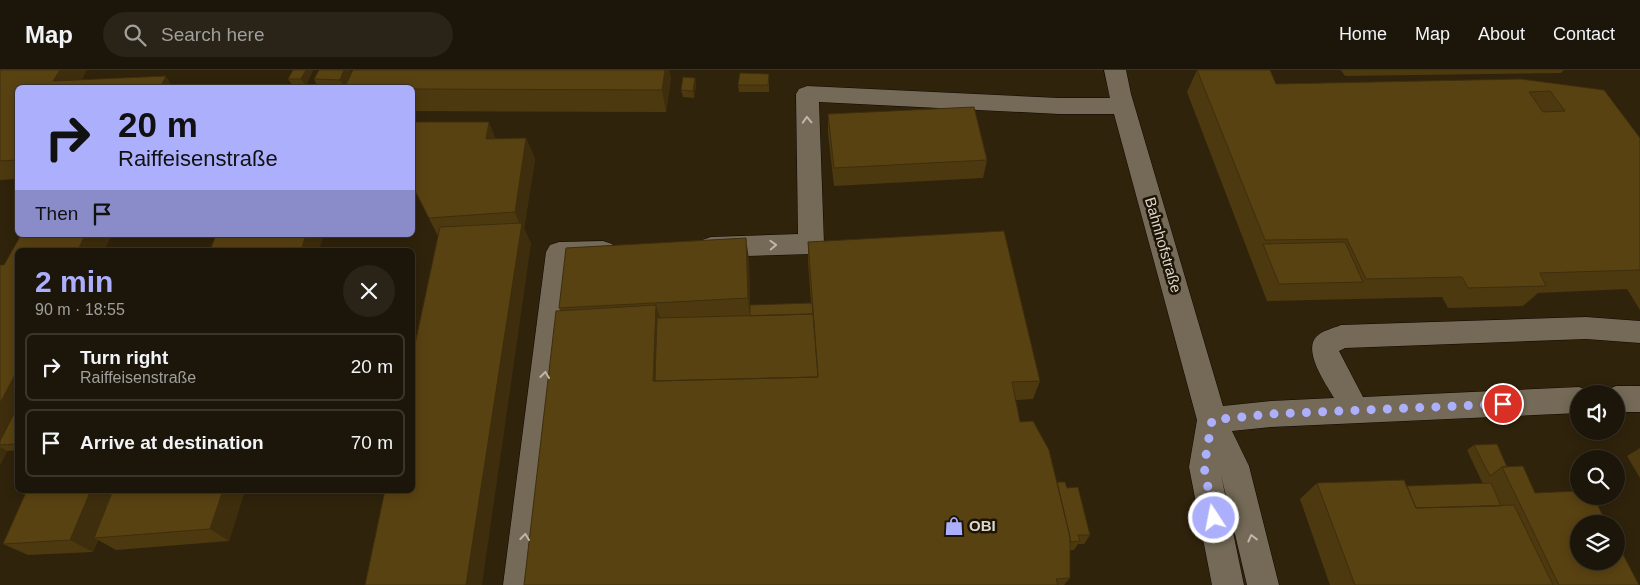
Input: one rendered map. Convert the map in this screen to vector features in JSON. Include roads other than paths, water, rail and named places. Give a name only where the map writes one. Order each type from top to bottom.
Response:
[{"type":"street","name":"Bahnhofstraße","points":[[1115,70],[1123,106],[1212,420],[1234,466],[1263,585]]},
{"type":"street","points":[[685,248],[811,244],[807,94],[1059,106],[1123,106]]},
{"type":"street","points":[[519,585],[560,252],[627,250]]},
{"type":"street","points":[[1355,410],[1325,354],[1326,345],[1341,337],[1586,328],[1640,332]]},
{"type":"street","points":[[1625,399],[1640,399]]},
{"type":"street","points":[[1228,585],[1204,467],[1212,420],[1271,414],[1570,400]]},
{"type":"place","name":"OBI","points":[[954,526]]}]
